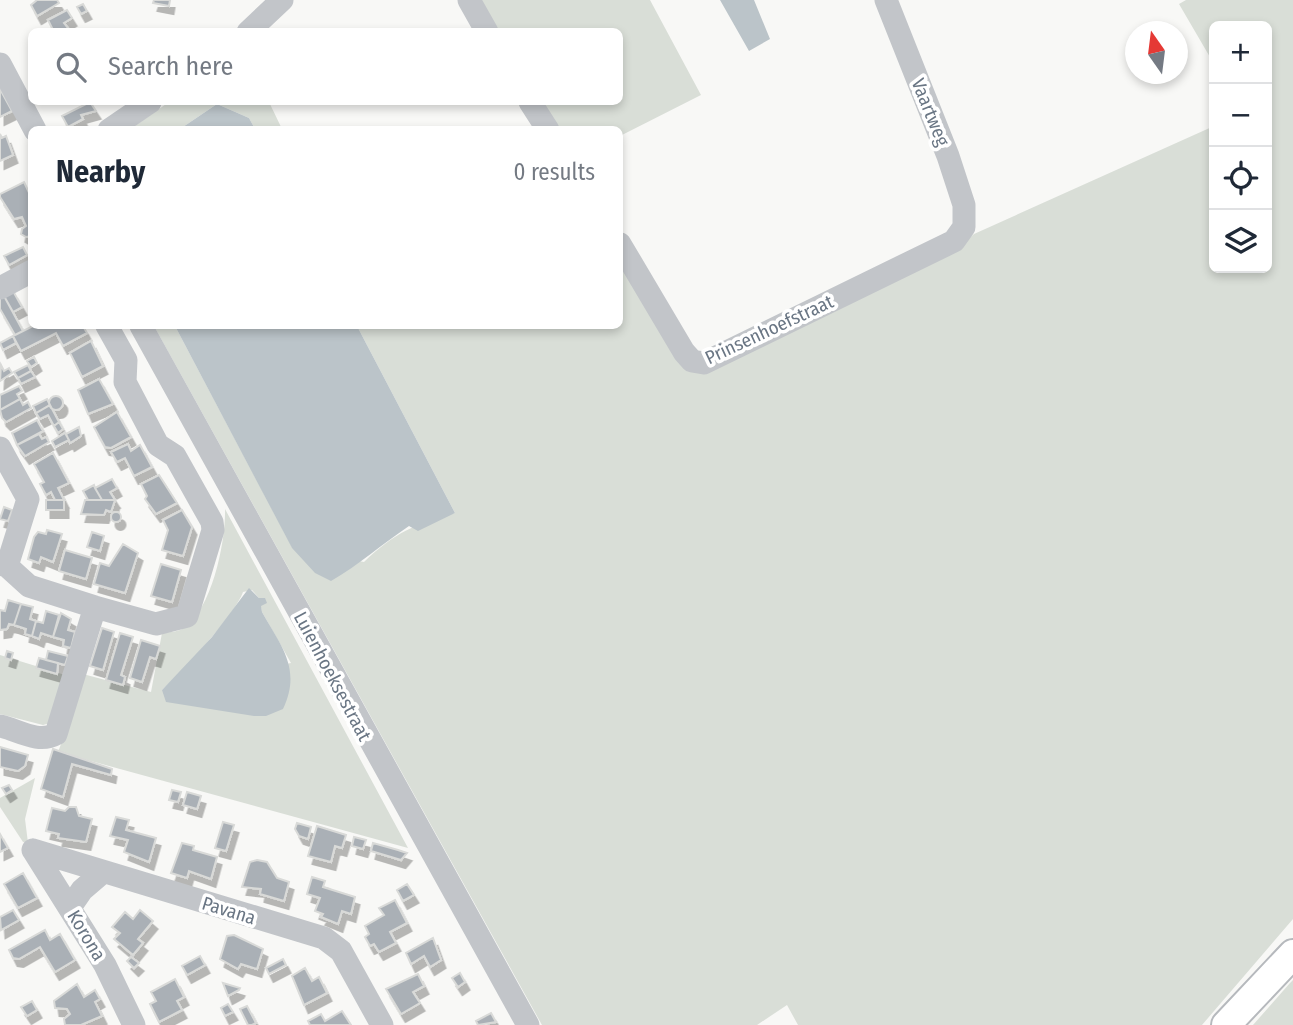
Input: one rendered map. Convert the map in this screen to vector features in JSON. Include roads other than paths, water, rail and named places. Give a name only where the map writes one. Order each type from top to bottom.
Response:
[{"type":"main road","points":[[1226,1025],[1293,954]]},
{"type":"street","points":[[252,28],[282,0]]},
{"type":"street","points":[[469,0],[485,28]]},
{"type":"street","name":"Vaartweg","points":[[886,0],[948,156],[964,205],[964,227]]},
{"type":"street","points":[[0,64],[33,126]]},
{"type":"street","points":[[115,126],[145,105]]},
{"type":"street","points":[[532,105],[545,126]]},
{"type":"street","name":"Prinsenhoefstraat","points":[[623,249],[684,352],[692,361],[704,363],[954,241],[964,227]]},
{"type":"street","points":[[0,288],[28,273]]},
{"type":"street","points":[[0,447],[28,499],[4,565],[29,586],[95,607],[162,623],[187,616],[213,530],[212,522],[175,456],[158,445],[125,382],[126,360],[109,329]]},
{"type":"street","name":"Luienhoeksestraat","points":[[143,329],[528,1025]]},
{"type":"street","points":[[0,726],[34,737],[50,738],[57,734],[95,607]]},
{"type":"street","name":"Pavana","points":[[33,850],[324,938],[341,951],[382,1025]]},
{"type":"street","name":"Korona","points":[[33,850],[71,906],[105,965],[134,1025]]},
{"type":"street","points":[[71,906],[82,890],[103,872]]}]
